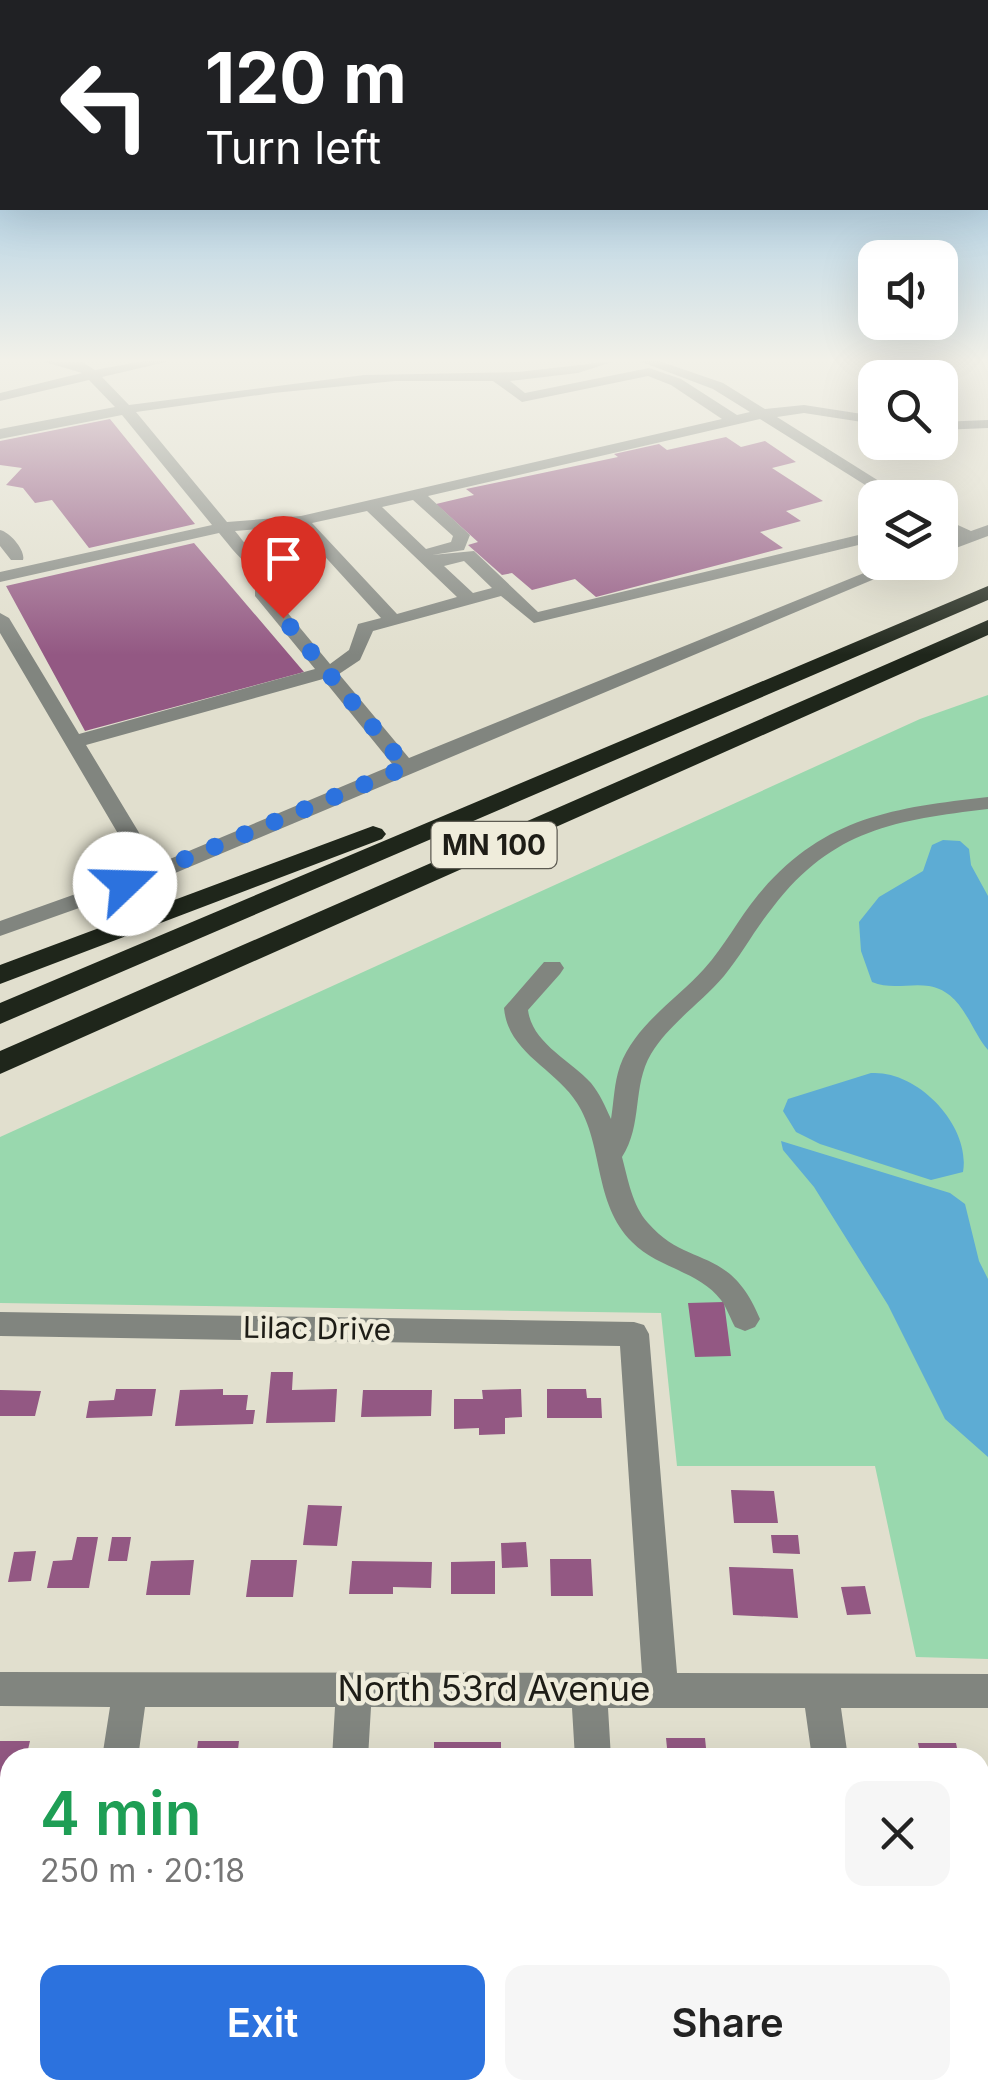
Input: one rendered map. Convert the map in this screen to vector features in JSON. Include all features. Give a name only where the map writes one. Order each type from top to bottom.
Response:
[{"type":"highway","name":"MN 100","points":[[0,1014],[985,594]]},
{"type":"highway","name":"MN 100","points":[[0,1063],[988,627]]},
{"type":"highway","points":[[0,975],[788,679]]},
{"type":"highway","points":[[0,1080],[212,970]]},
{"type":"street","points":[[166,459],[256,567],[274,571],[297,566]]},
{"type":"street","points":[[0,577],[224,527],[301,520],[565,459]]},
{"type":"street","points":[[834,459],[869,480]]},
{"type":"street","points":[[416,493],[462,535],[458,546],[428,558]]},
{"type":"street","points":[[370,504],[468,599]]},
{"type":"street","points":[[301,520],[392,618]]},
{"type":"street","points":[[958,542],[988,530]]},
{"type":"street","points":[[958,531],[970,537]]},
{"type":"street","points":[[0,535],[17,556]]},
{"type":"street","points":[[428,558],[468,555],[534,618],[858,540]]},
{"type":"street","points":[[0,929],[153,874],[863,580]]},
{"type":"street","points":[[74,742],[327,672],[362,649],[364,628],[505,590]]},
{"type":"street","points":[[260,592],[406,767]]},
{"type":"street","points":[[0,618],[153,874]]},
{"type":"street","points":[[606,1157],[621,1134],[627,1080],[638,1054],[713,974],[766,900],[790,874],[823,845],[862,823],[988,803]]},
{"type":"street","points":[[552,968],[516,1008],[515,1016],[527,1037],[584,1091],[596,1113],[613,1181],[644,1238],[726,1282],[737,1294],[745,1319]]},
{"type":"street","name":"Lilac Drive","points":[[0,1324],[634,1334],[661,1689]]},
{"type":"street","name":"North 53rd Avenue","points":[[0,1689],[988,1690]]},
{"type":"street","points":[[121,1748],[130,1689]]},
{"type":"street","points":[[351,1748],[354,1689]]},
{"type":"street","points":[[589,1689],[592,1748]]},
{"type":"street","points":[[820,1690],[829,1748]]},
{"type":"green space","points":[[988,695],[988,1659],[916,1657],[875,1466],[677,1466],[661,1313],[0,1303],[0,1137],[920,719]]},
{"type":"water","points":[[943,840],[960,841],[969,849],[971,865],[988,896],[988,1050],[950,995],[929,986],[886,986],[872,982],[861,951],[859,922],[879,897],[923,871],[932,845]]},
{"type":"water","points":[[871,1073],[906,1081],[938,1104],[959,1137],[963,1172],[931,1180],[820,1144],[796,1132],[783,1111],[788,1099]]},
{"type":"water","points":[[781,1141],[950,1193],[965,1204],[979,1261],[988,1279],[988,1457],[945,1419],[888,1305],[814,1187],[783,1150]]},
{"type":"building","points":[[0,459],[142,459],[195,524],[89,548],[52,500],[35,503],[23,488],[6,485],[22,468],[0,465]]},
{"type":"building","points":[[609,459],[791,459],[796,462],[772,468],[823,501],[786,511],[801,521],[760,532],[783,548],[596,597],[575,579],[532,590],[512,573],[502,575],[468,545],[478,542],[436,504],[474,495],[466,489]]},
{"type":"building","points":[[194,543],[304,672],[85,731],[6,586]]},
{"type":"building","points":[[724,1302],[731,1356],[695,1357],[688,1303]]},
{"type":"building","points":[[271,1372],[293,1372],[292,1390],[337,1389],[335,1422],[266,1423]]},
{"type":"building","points":[[116,1389],[156,1389],[152,1416],[86,1418],[89,1401],[114,1400]]},
{"type":"building","points":[[223,1389],[223,1395],[248,1395],[246,1410],[255,1410],[253,1424],[175,1426],[180,1390]]},
{"type":"building","points":[[521,1389],[522,1417],[505,1418],[505,1434],[479,1435],[479,1428],[454,1429],[454,1399],[483,1399],[482,1390]]},
{"type":"building","points":[[547,1389],[586,1389],[587,1398],[601,1398],[602,1418],[547,1418]]},
{"type":"building","points":[[0,1390],[41,1391],[35,1416],[0,1416]]},
{"type":"building","points":[[363,1390],[432,1390],[431,1416],[361,1417]]},
{"type":"building","points":[[731,1490],[774,1491],[778,1523],[734,1523]]},
{"type":"building","points":[[308,1505],[342,1506],[337,1546],[303,1545]]},
{"type":"building","points":[[771,1535],[798,1535],[800,1554],[773,1553]]},
{"type":"building","points":[[77,1537],[98,1537],[89,1588],[47,1588],[53,1561],[72,1560]]},
{"type":"building","points":[[112,1537],[131,1537],[127,1561],[108,1561]]},
{"type":"building","points":[[526,1542],[528,1567],[502,1568],[501,1543]]},
{"type":"building","points":[[36,1551],[31,1581],[8,1582],[14,1552]]},
{"type":"building","points":[[550,1559],[591,1559],[593,1596],[551,1596]]},
{"type":"building","points":[[194,1560],[190,1595],[146,1595],[151,1561]]},
{"type":"building","points":[[251,1560],[297,1560],[293,1597],[246,1597]]},
{"type":"building","points":[[352,1561],[432,1562],[431,1588],[393,1587],[393,1594],[349,1594]]},
{"type":"building","points":[[495,1561],[495,1594],[451,1594],[451,1562]]},
{"type":"building","points":[[729,1567],[793,1569],[798,1618],[733,1615]]},
{"type":"building","points":[[865,1586],[871,1614],[847,1615],[841,1587]]},
{"type":"building","points":[[666,1738],[705,1738],[706,1748],[667,1748]]},
{"type":"building","points":[[0,1741],[30,1741],[28,1748],[0,1748]]},
{"type":"building","points":[[198,1741],[239,1741],[238,1748],[197,1748]]},
{"type":"building","points":[[434,1742],[501,1742],[501,1748],[434,1748]]},
{"type":"building","points":[[918,1743],[956,1743],[957,1748],[919,1748]]},
{"type":"route","points":[[125,884],[406,767],[283,618]]}]
